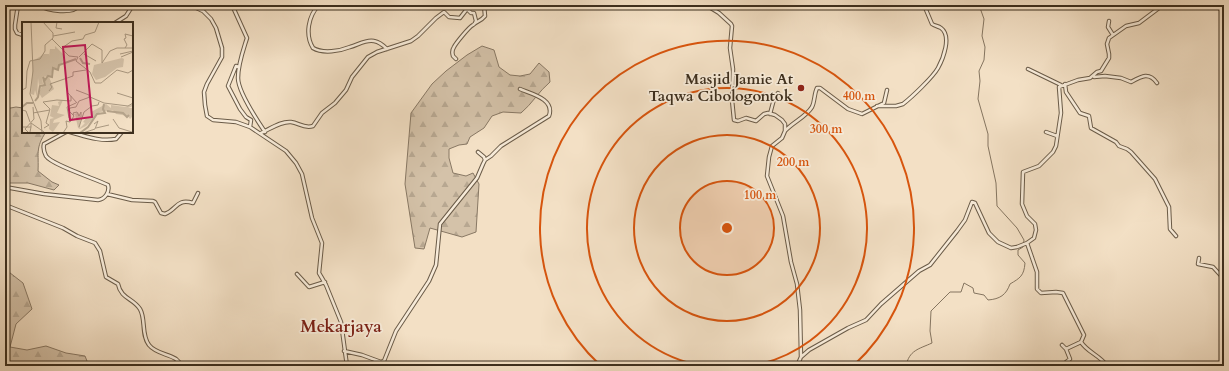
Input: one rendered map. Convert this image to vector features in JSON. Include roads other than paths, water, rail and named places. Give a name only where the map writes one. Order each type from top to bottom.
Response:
[{"type":"street","points":[[18,5],[15,29],[17,33],[22,35]]},
{"type":"street","points":[[38,5],[46,9],[69,12],[77,9],[80,5]]},
{"type":"street","points":[[117,22],[126,17],[133,5]]},
{"type":"street","points":[[190,5],[203,11],[211,19],[216,28],[222,48],[222,57],[204,92],[208,116],[213,120],[236,122],[261,133],[288,153],[302,174],[312,218],[322,243],[319,272],[325,282],[341,322],[347,366]]},
{"type":"street","points":[[232,5],[247,38],[239,67],[238,80],[251,112],[265,132]]},
{"type":"street","points":[[319,5],[313,11],[309,26],[310,43],[313,48],[321,51],[334,50],[349,48],[372,41],[381,44],[387,50]]},
{"type":"street","points":[[456,59],[452,52],[455,46],[476,21],[474,13],[471,13],[461,5]]},
{"type":"street","points":[[474,24],[481,21],[485,16],[484,5]]},
{"type":"street","points":[[706,5],[719,12],[732,26],[730,48],[733,69],[732,100],[734,120],[738,121],[746,118],[751,121],[756,121],[765,114],[770,114],[776,116],[784,122],[785,131]]},
{"type":"street","points":[[877,106],[896,106],[903,104],[938,69],[947,42],[945,34],[941,28],[932,24],[924,5]]},
{"type":"street","points":[[1091,78],[1097,72],[1101,71],[1106,64],[1109,54],[1107,41],[1126,26],[1139,23],[1163,5]]},
{"type":"street","points":[[1218,5],[1224,15]]},
{"type":"street","points":[[261,133],[288,122],[306,127],[312,126],[322,113],[335,103],[346,90],[352,77],[368,57],[377,52],[407,43],[418,36],[444,12],[449,17],[460,18],[467,9]]},
{"type":"street","points":[[1109,21],[1108,27],[1113,35]]},
{"type":"street","points":[[239,67],[236,66],[233,70],[228,86],[240,109],[246,117],[251,120],[250,127]]},
{"type":"street","points":[[1028,69],[1063,84],[1066,92],[1080,113],[1089,116],[1090,128],[1116,142],[1119,146],[1127,149],[1155,178],[1169,207],[1170,229],[1176,236]]},
{"type":"street","points":[[801,357],[810,350],[848,328],[868,319],[881,304],[919,271],[930,264],[957,231],[972,202],[975,203],[989,233],[995,240],[1009,247],[1027,244],[1034,239],[1036,230],[1035,224],[1027,216],[1022,204],[1023,172],[1039,166],[1053,152],[1056,146],[1061,113],[1059,86],[1105,76],[1124,78],[1131,82],[1139,78],[1149,76],[1154,78],[1157,83]]},
{"type":"street","points":[[797,366],[801,357],[800,310],[797,284],[791,262],[783,216],[767,176],[772,145],[781,140],[785,131],[812,108],[817,88],[820,88],[849,110],[862,114],[884,102],[887,90]]},
{"type":"street","points":[[344,351],[362,355],[381,362],[384,361],[396,331],[429,281],[436,265],[440,224],[477,178],[485,160],[501,146],[549,116],[551,112],[546,101],[520,89]]},
{"type":"street","points":[[770,114],[774,99],[778,93]]},
{"type":"street","points":[[1046,132],[1057,136]]},
{"type":"street","points":[[5,187],[44,194],[98,200],[103,199],[107,194],[109,187],[106,184],[50,160],[46,156],[44,144],[64,133]]},
{"type":"street","points":[[73,133],[90,138],[112,140],[116,139],[121,133]]},
{"type":"street","points":[[478,152],[484,157],[485,160]]},
{"type":"street","points":[[107,194],[132,200],[155,202],[162,213],[165,214],[182,202],[188,201],[193,203],[198,193]]},
{"type":"street","points":[[5,205],[63,228],[76,236],[95,243],[100,251],[106,277],[118,284],[123,296],[140,309],[148,345],[176,359],[183,366]]},
{"type":"street","points":[[1027,244],[1037,272],[1036,287],[1041,293],[1063,293],[1084,335],[1081,342],[1067,349]]},
{"type":"street","points":[[1198,258],[1198,264],[1213,267],[1224,279]]},
{"type":"street","points":[[297,274],[309,287],[325,282]]},
{"type":"street","points":[[1081,342],[1084,347],[1095,354],[1107,366]]},
{"type":"street","points":[[1061,366],[1070,359],[1067,349],[1062,345]]},
{"type":"waterway","points":[[906,366],[912,353],[932,343],[930,331],[931,311],[950,292],[961,292],[964,283],[973,288],[974,293],[984,295],[988,300],[996,299],[1002,296],[1007,291],[1010,284],[1021,276],[1024,271],[1025,263],[1018,255],[1018,250],[1023,247],[1024,240],[1017,228],[997,206],[996,183],[988,146],[988,134],[978,99],[980,81],[979,71],[984,60],[985,47],[982,36],[984,19],[979,5]]},
{"type":"place","name":"Masjid Jamie At Taqwa Cibologontok","points":[[801,88]]},
{"type":"district","name":"Mekarjaya","points":[[341,326]]}]
